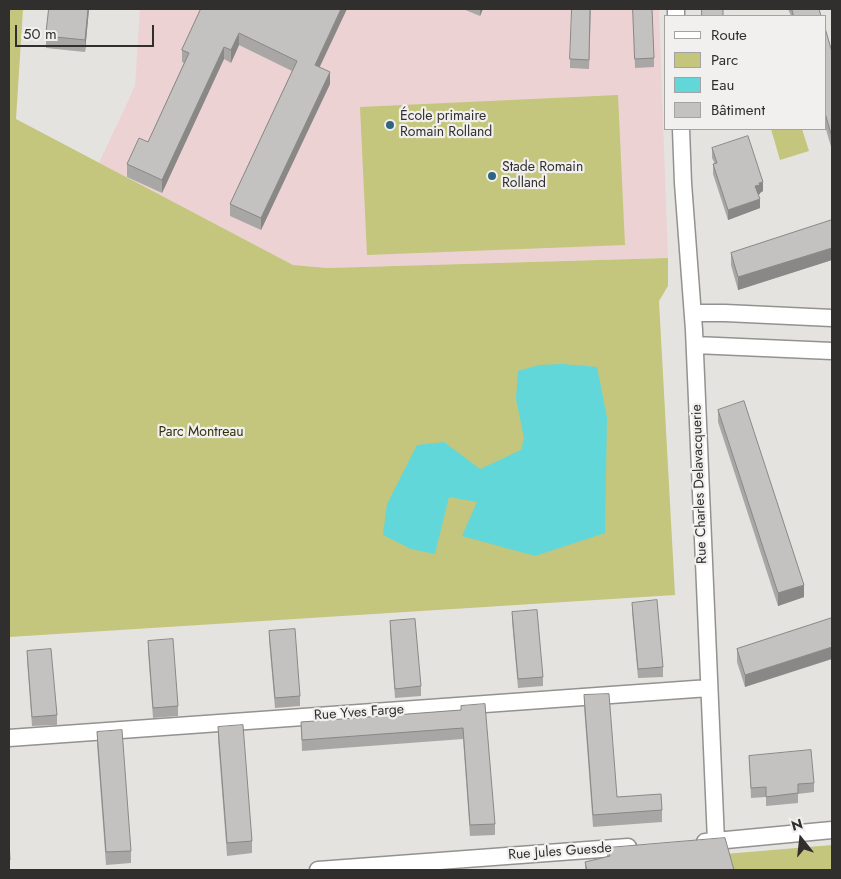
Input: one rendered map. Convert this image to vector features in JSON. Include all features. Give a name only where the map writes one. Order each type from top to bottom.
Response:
[{"type":"street","name":"Rue Charles Delavacquerie","points":[[681,130],[695,345],[716,840]]},
{"type":"street","points":[[693,313],[832,318]]},
{"type":"street","points":[[695,345],[832,351]]},
{"type":"street","name":"Rue Yves Farge","points":[[9,738],[709,688]]},
{"type":"street","points":[[686,843],[832,830]]},
{"type":"street","name":"Rue Jules Guesde","points":[[318,870],[648,846]]},
{"type":"shaded area","name":"École primaire Romain Rolland","points":[[140,9],[659,9],[668,258],[327,268],[293,265],[99,163],[135,86]]},
{"type":"green space","name":"Parc Montreau","points":[[9,9],[23,9],[16,119],[293,265],[327,268],[668,258],[668,286],[659,301],[675,595],[9,637]]},
{"type":"green space","name":"Stade Romain Rolland","points":[[618,95],[625,245],[367,255],[360,107]]},
{"type":"green space","points":[[771,130],[802,130],[809,151],[780,160]]},
{"type":"green space","points":[[832,845],[832,870],[729,870],[725,854]]},
{"type":"water","points":[[563,364],[597,367],[607,417],[605,533],[535,556],[462,536],[477,502],[449,497],[435,554],[411,549],[383,535],[387,504],[417,445],[444,442],[480,469],[521,450],[524,438],[516,399],[518,371],[539,365]]},
{"type":"building","points":[[49,9],[88,9],[85,40],[46,36]]},
{"type":"building","points":[[201,9],[341,9],[315,65],[330,72],[261,218],[230,204],[297,61],[239,33],[231,50],[224,47],[162,180],[127,164],[139,138],[148,142],[189,53],[182,50]]},
{"type":"building","points":[[572,9],[590,9],[589,60],[570,59]]},
{"type":"building","points":[[633,9],[652,9],[654,58],[635,59]]},
{"type":"building","points":[[702,9],[723,9],[723,15],[702,15]]},
{"type":"building","points":[[792,9],[819,9],[821,15],[794,15]]},
{"type":"building","points":[[826,31],[832,52],[832,137],[826,116]]},
{"type":"building","points":[[748,136],[763,182],[755,186],[760,199],[728,210],[713,164],[717,163],[712,148]]},
{"type":"building","points":[[832,220],[832,248],[738,277],[731,253]]},
{"type":"building","points":[[744,401],[804,585],[778,593],[718,410]]},
{"type":"building","points":[[657,600],[663,667],[638,669],[632,603]]},
{"type":"building","points":[[537,610],[543,677],[518,679],[512,612]]},
{"type":"building","points":[[832,618],[832,647],[745,675],[737,649]]},
{"type":"building","points":[[415,619],[421,686],[395,689],[390,621]]},
{"type":"building","points":[[295,629],[300,696],[275,698],[269,631]]},
{"type":"building","points":[[173,639],[178,706],[153,708],[148,641]]},
{"type":"building","points":[[51,649],[57,715],[32,717],[27,651]]},
{"type":"building","points":[[609,694],[617,797],[661,794],[662,810],[593,815],[584,695]]},
{"type":"building","points":[[485,704],[495,824],[470,825],[463,728],[302,740],[301,722],[461,710],[461,706]]},
{"type":"building","points":[[243,725],[252,841],[227,843],[218,727]]},
{"type":"building","points":[[122,730],[131,851],[106,852],[97,732]]},
{"type":"building","points":[[811,750],[814,783],[798,784],[798,793],[766,797],[766,787],[751,788],[749,756]]},
{"type":"building","points":[[725,838],[734,870],[587,870],[585,862],[610,856],[607,848]]},
{"type":"place","name":"École primaire Romain Rolland","points":[[390,125]]},
{"type":"place","name":"Stade Romain Rolland","points":[[492,176]]}]
